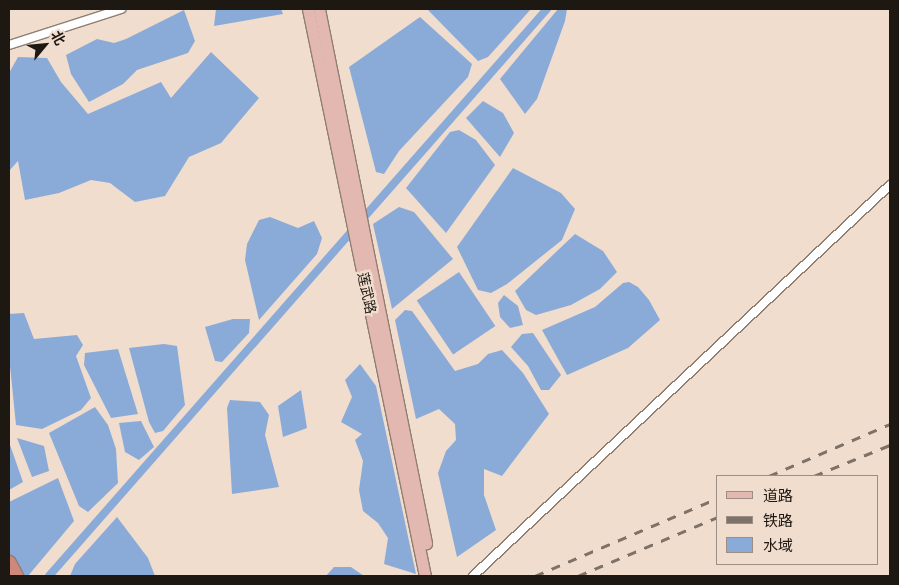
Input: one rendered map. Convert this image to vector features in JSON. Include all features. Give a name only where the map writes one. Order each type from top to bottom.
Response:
[{"type":"highway","points":[[9,563],[16,576]]},
{"type":"main road","name":"莲武路","points":[[308,9],[425,576]]},
{"type":"main road","name":"莲武路","points":[[319,9],[432,576]]},
{"type":"street","points":[[9,45],[121,9]]},
{"type":"street","points":[[473,576],[890,185]]},
{"type":"water","points":[[216,9],[281,9],[283,14],[214,26]]},
{"type":"water","points":[[427,9],[531,9],[488,57],[478,61]]},
{"type":"water","points":[[558,9],[567,9],[565,21],[537,99],[525,114],[500,79]]},
{"type":"water","points":[[184,10],[195,41],[188,53],[137,70],[123,84],[89,102],[71,74],[66,55],[97,39],[114,43],[126,39]]},
{"type":"water","points":[[420,17],[472,64],[468,77],[399,151],[384,174],[376,172],[349,67]]},
{"type":"water","points":[[211,52],[259,98],[221,143],[189,157],[165,196],[135,202],[110,183],[91,180],[59,193],[25,200],[18,161],[9,171],[9,73],[18,57],[47,58],[61,82],[88,114],[161,82],[171,98]]},
{"type":"water","points":[[483,101],[503,113],[514,133],[500,157],[466,118]]},
{"type":"water","points":[[459,130],[476,140],[495,165],[446,233],[406,188],[450,132]]},
{"type":"water","points":[[513,168],[561,193],[575,209],[562,240],[507,284],[491,293],[478,290],[457,247]]},
{"type":"water","points":[[399,207],[414,212],[453,259],[392,309],[373,224]]},
{"type":"water","points":[[270,217],[298,228],[314,221],[322,238],[317,254],[259,320],[245,260],[247,244],[259,220]]},
{"type":"water","points":[[575,234],[603,251],[617,272],[600,289],[571,305],[536,315],[526,310],[515,291]]},
{"type":"water","points":[[459,272],[495,326],[453,354],[417,301]]},
{"type":"water","points":[[629,282],[638,287],[649,300],[660,320],[628,348],[567,375],[542,330],[595,307],[623,283]]},
{"type":"water","points":[[504,295],[518,306],[523,325],[510,328],[500,317],[498,303]]},
{"type":"water","points":[[405,310],[412,311],[455,371],[478,364],[488,354],[502,350],[523,373],[549,414],[502,476],[484,469],[484,495],[496,530],[457,557],[438,473],[446,451],[456,440],[455,424],[439,409],[416,419],[395,320]]},
{"type":"water","points":[[24,313],[34,339],[77,335],[83,345],[76,356],[91,398],[81,410],[42,429],[16,425],[9,356],[9,314]]},
{"type":"water","points":[[233,319],[250,319],[249,333],[222,362],[215,361],[205,327]]},
{"type":"water","points":[[533,333],[561,375],[549,390],[541,390],[528,366],[511,347],[522,334]]},
{"type":"water","points":[[164,344],[177,346],[185,405],[163,431],[155,433],[149,422],[129,348]]},
{"type":"water","points":[[118,349],[138,414],[111,418],[84,365],[85,353]]},
{"type":"water","points":[[360,364],[376,386],[416,574],[384,564],[388,538],[378,523],[363,511],[359,490],[363,461],[355,440],[362,434],[341,422],[352,397],[345,380]]},
{"type":"water","points":[[301,390],[307,428],[283,437],[278,406]]},
{"type":"water","points":[[230,400],[260,402],[269,415],[265,435],[279,487],[232,494],[227,408]]},
{"type":"water","points":[[95,407],[108,425],[116,449],[118,483],[88,512],[79,506],[49,433]]},
{"type":"water","points":[[141,421],[154,447],[139,460],[125,452],[119,423]]},
{"type":"water","points":[[17,438],[44,446],[49,471],[32,477]]},
{"type":"water","points":[[9,442],[23,482],[9,490]]},
{"type":"water","points":[[58,478],[74,521],[28,576],[9,576],[9,502]]},
{"type":"water","points":[[117,517],[148,558],[155,576],[70,576],[75,564]]},
{"type":"water","points":[[334,567],[351,567],[364,576],[326,576]]},
{"type":"waterway","points":[[49,576],[547,9]]},
{"type":"railway","points":[[771,475],[890,424]]},
{"type":"railway","points":[[816,475],[890,445]]},
{"type":"railway","points":[[535,576],[716,499]]},
{"type":"railway","points":[[578,576],[716,518]]}]
